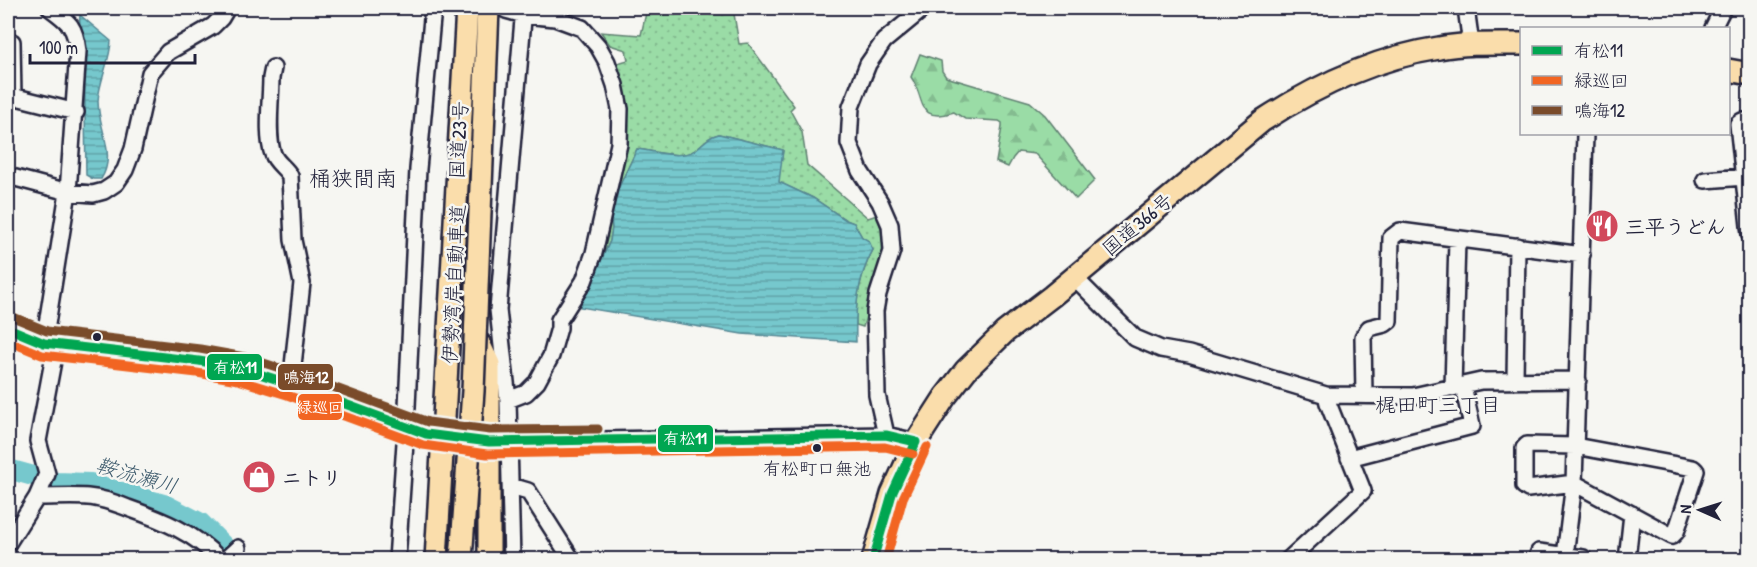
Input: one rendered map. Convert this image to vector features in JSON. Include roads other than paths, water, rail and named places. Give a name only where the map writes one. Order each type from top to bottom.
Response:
[{"type":"highway","name":"国道23号","points":[[432,560],[466,8]]},
{"type":"highway","name":"伊勢湾岸自動車道","points":[[432,560],[447,395],[466,8]]},
{"type":"highway","name":"国道23号","points":[[470,560],[496,8]]},
{"type":"highway","name":"伊勢湾岸自動車道","points":[[461,560],[496,8]]},
{"type":"highway","name":"国道366号","points":[[873,560],[892,494],[916,442],[945,397],[966,370],[1005,332],[1262,121],[1293,101],[1336,79],[1371,65],[1427,50],[1471,44],[1520,44]]},
{"type":"highway","points":[[1730,70],[1749,74]]},
{"type":"highway","points":[[479,343],[489,364],[489,560]]},
{"type":"street","points":[[8,543],[38,497],[47,474],[38,441],[76,112],[78,51],[76,35],[69,22],[50,8]]},
{"type":"street","points":[[8,176],[68,192],[93,194],[104,191],[116,183],[125,170],[135,141],[150,73],[168,52],[213,26],[221,18],[226,8]]},
{"type":"street","points":[[397,560],[406,428],[418,169],[433,8]]},
{"type":"street","points":[[496,8],[555,18],[582,28],[598,46],[615,85],[620,109],[619,144],[594,253],[584,281],[559,320],[551,356],[537,382],[525,393],[508,400]]},
{"type":"street","points":[[886,435],[876,394],[875,311],[892,251],[890,225],[880,202],[860,171],[849,143],[851,107],[868,64],[884,41],[924,8]]},
{"type":"street","points":[[1466,8],[1471,44]]},
{"type":"street","points":[[1714,27],[1723,8]]},
{"type":"street","points":[[512,560],[508,400],[498,310],[524,11]]},
{"type":"street","points":[[8,40],[12,42],[10,96],[76,112]]},
{"type":"street","points":[[273,68],[270,141],[275,159],[290,176],[293,240],[302,283],[291,384]]},
{"type":"street","points":[[1749,122],[1742,121],[1738,124],[1749,235]]},
{"type":"street","points":[[1565,556],[1574,483],[1585,135]]},
{"type":"street","points":[[1705,180],[1744,177]]},
{"type":"street","points":[[1364,395],[1363,337],[1369,328],[1389,321],[1390,238],[1400,231],[1582,255]]},
{"type":"street","points":[[1349,458],[1472,426],[1458,387],[1456,240]]},
{"type":"street","points":[[1515,380],[1517,246]]},
{"type":"street","points":[[1074,277],[1135,338],[1161,349],[1189,354],[1326,395],[1413,396],[1480,381],[1578,380]]},
{"type":"street","points":[[8,328],[50,344],[241,368],[426,434]]},
{"type":"street","points":[[1288,560],[1363,491],[1326,395]]},
{"type":"street","points":[[489,442],[886,435],[916,442]]},
{"type":"street","points":[[1527,445],[1575,446],[1693,468],[1696,471],[1676,532],[1672,536],[1574,483],[1528,489],[1524,486],[1524,448],[1527,445]]},
{"type":"street","points":[[511,486],[528,491],[572,560]]},
{"type":"street","points":[[38,497],[89,497],[105,500],[160,520],[209,547],[229,555]]},
{"type":"street","points":[[1627,560],[1632,514]]},
{"type":"street","points":[[1536,560],[1539,552],[1584,560]]},
{"type":"water","points":[[80,15],[111,41],[98,101],[107,150],[105,170],[101,179],[93,179],[86,175],[84,48]]},
{"type":"water","points":[[719,134],[783,150],[779,182],[813,198],[854,223],[862,237],[869,241],[873,250],[860,283],[856,342],[742,334],[580,307],[582,293],[610,241],[612,228],[610,206],[637,149],[667,154],[689,153]]},
{"type":"waterway","name":"鞍流瀬川","points":[[8,469],[55,482],[91,483],[164,504],[201,523],[238,560]]},
{"type":"place","name":"三平うどん","points":[[1602,226]]},
{"type":"place","name":"有松町口無池","points":[[817,448]]},
{"type":"place","name":"ニトリ","points":[[259,477]]},
{"type":"district","name":"桶狭間南","points":[[353,178]]},
{"type":"district","name":"梶田町三丁目","points":[[1438,404]]}]
